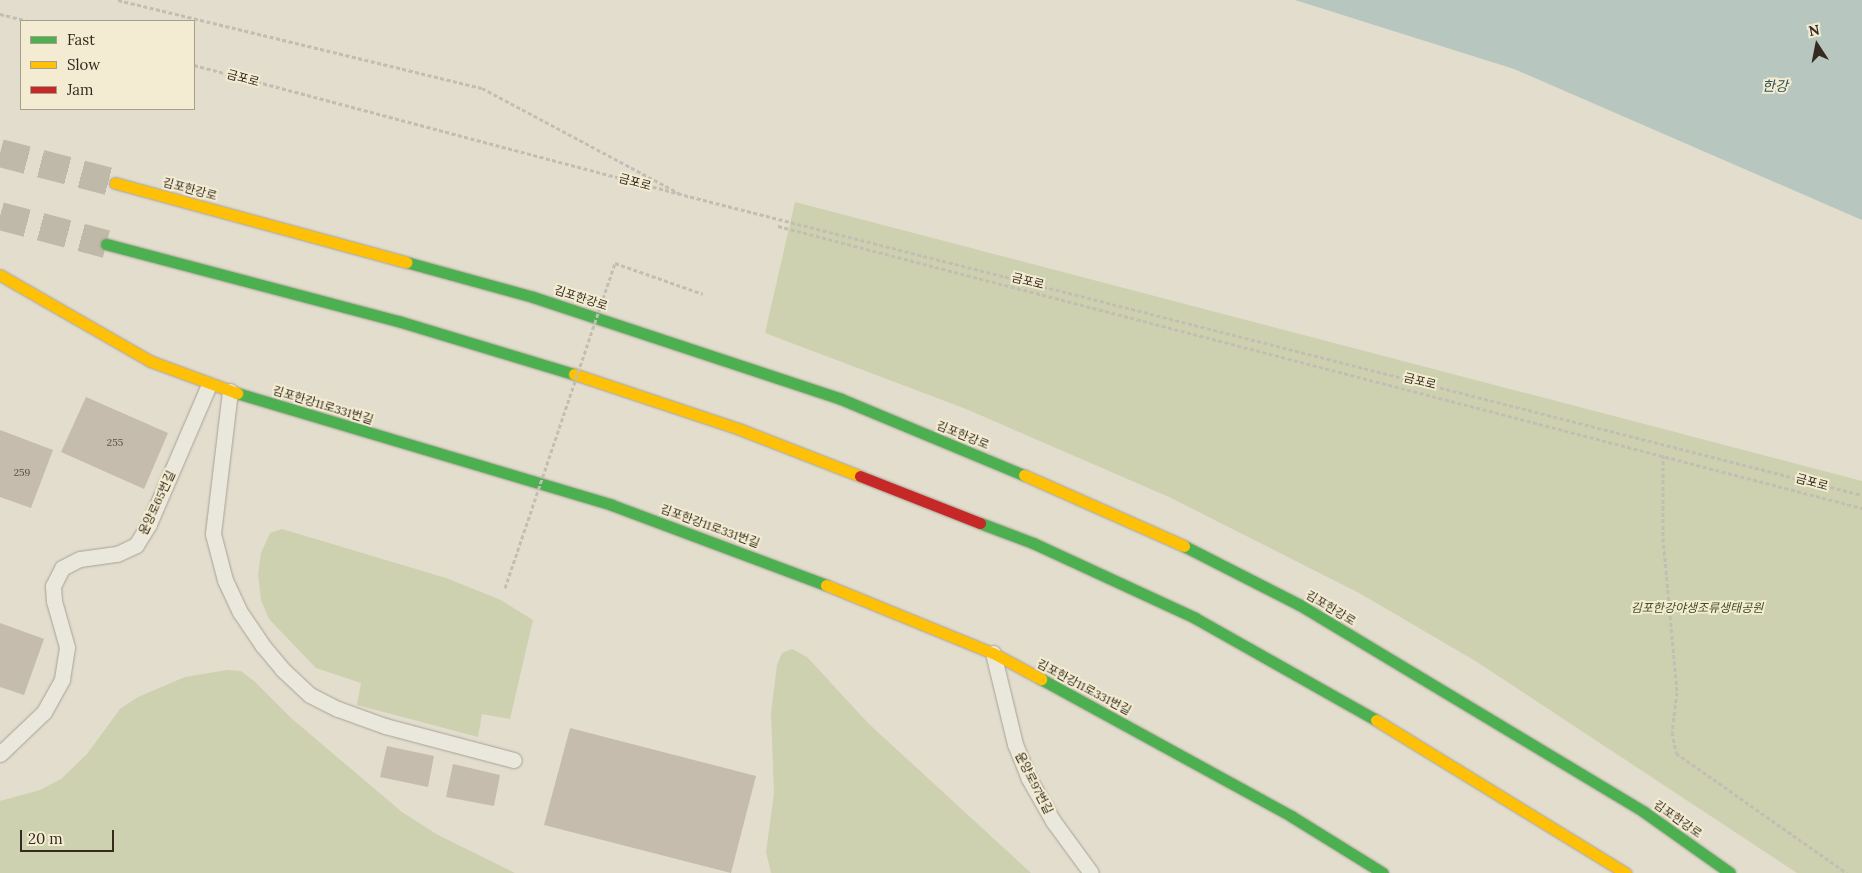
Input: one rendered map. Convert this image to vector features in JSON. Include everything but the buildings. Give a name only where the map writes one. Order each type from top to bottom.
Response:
[{"type":"main road","name":"김포한강로","points":[[115,183],[534,297],[841,400],[1068,493],[1188,547],[1300,605],[1644,812],[1730,873]]},
{"type":"main road","points":[[106,244],[398,321],[566,371],[742,430],[1033,543],[1195,618],[1336,695],[1626,873]]},
{"type":"main road","name":"김포한강11로331번길","points":[[0,275],[142,357],[209,385],[612,505],[803,575],[993,653],[1291,816],[1383,873]]},
{"type":"lane","name":"운양로65번길","points":[[0,754],[44,712],[62,679],[67,647],[54,601],[53,586],[62,568],[80,559],[117,554],[136,545],[149,524],[209,385]]},
{"type":"lane","points":[[230,391],[214,534],[225,580],[240,612],[263,646],[282,669],[310,695],[338,709],[385,726],[514,760]]},
{"type":"lane","name":"운양로97번길","points":[[993,653],[1015,744],[1028,777],[1053,821],[1090,873]]},
{"type":"path","points":[[118,0],[482,88],[684,195]]},
{"type":"path","points":[[0,14],[24,20]]},
{"type":"path","name":"금포로","points":[[195,65],[684,195],[1862,495]]},
{"type":"path","points":[[778,226],[983,282],[1663,454],[1862,508]]},
{"type":"path","points":[[505,588],[615,264],[703,294]]},
{"type":"path","points":[[1663,454],[1663,538],[1677,692],[1672,732],[1676,753],[1847,873]]},
{"type":"green space","name":"김포한강야생조류생태공원","points":[[795,202],[1862,481],[1862,873],[1797,873],[1477,662],[1361,594],[1169,497],[966,409],[765,333]]},
{"type":"green space","points":[[282,529],[446,578],[501,600],[533,620],[510,719],[482,714],[478,737],[357,705],[361,683],[316,668],[269,619],[261,600],[258,574],[261,553],[270,533]]},
{"type":"green space","points":[[792,649],[807,657],[869,724],[1031,873],[771,873],[766,852],[774,793],[771,713],[777,665],[782,653]]},
{"type":"green space","points":[[227,670],[241,671],[254,681],[291,718],[402,812],[438,835],[515,873],[0,873],[0,801],[40,790],[61,779],[87,754],[120,709],[138,697],[185,677]]},
{"type":"water","name":"한강","points":[[1295,0],[1862,0],[1862,220],[1514,69]]},
{"type":"tunnel","points":[[0,153],[115,183]]},
{"type":"tunnel","points":[[0,216],[106,244]]},
{"type":"traffic: fast","points":[[106,244],[398,321],[574,374]]},
{"type":"traffic: fast","points":[[406,262],[533,297],[841,399],[1024,475]]},
{"type":"traffic: fast","points":[[237,393],[612,505],[826,585]]},
{"type":"traffic: fast","points":[[980,523],[1033,543],[1195,618],[1376,720]]},
{"type":"traffic: fast","points":[[1184,546],[1300,605],[1644,812],[1730,873]]},
{"type":"traffic: fast","points":[[1041,679],[1291,816],[1383,873]]},
{"type":"traffic: slow","points":[[115,183],[406,262]]},
{"type":"traffic: slow","points":[[0,275],[150,361],[237,393]]},
{"type":"traffic: slow","points":[[574,374],[742,430],[860,476]]},
{"type":"traffic: slow","points":[[1024,475],[1184,546]]},
{"type":"traffic: slow","points":[[826,585],[993,653],[1041,679]]},
{"type":"traffic: slow","points":[[1376,720],[1626,873]]},
{"type":"traffic: jam","points":[[860,476],[980,523]]}]
